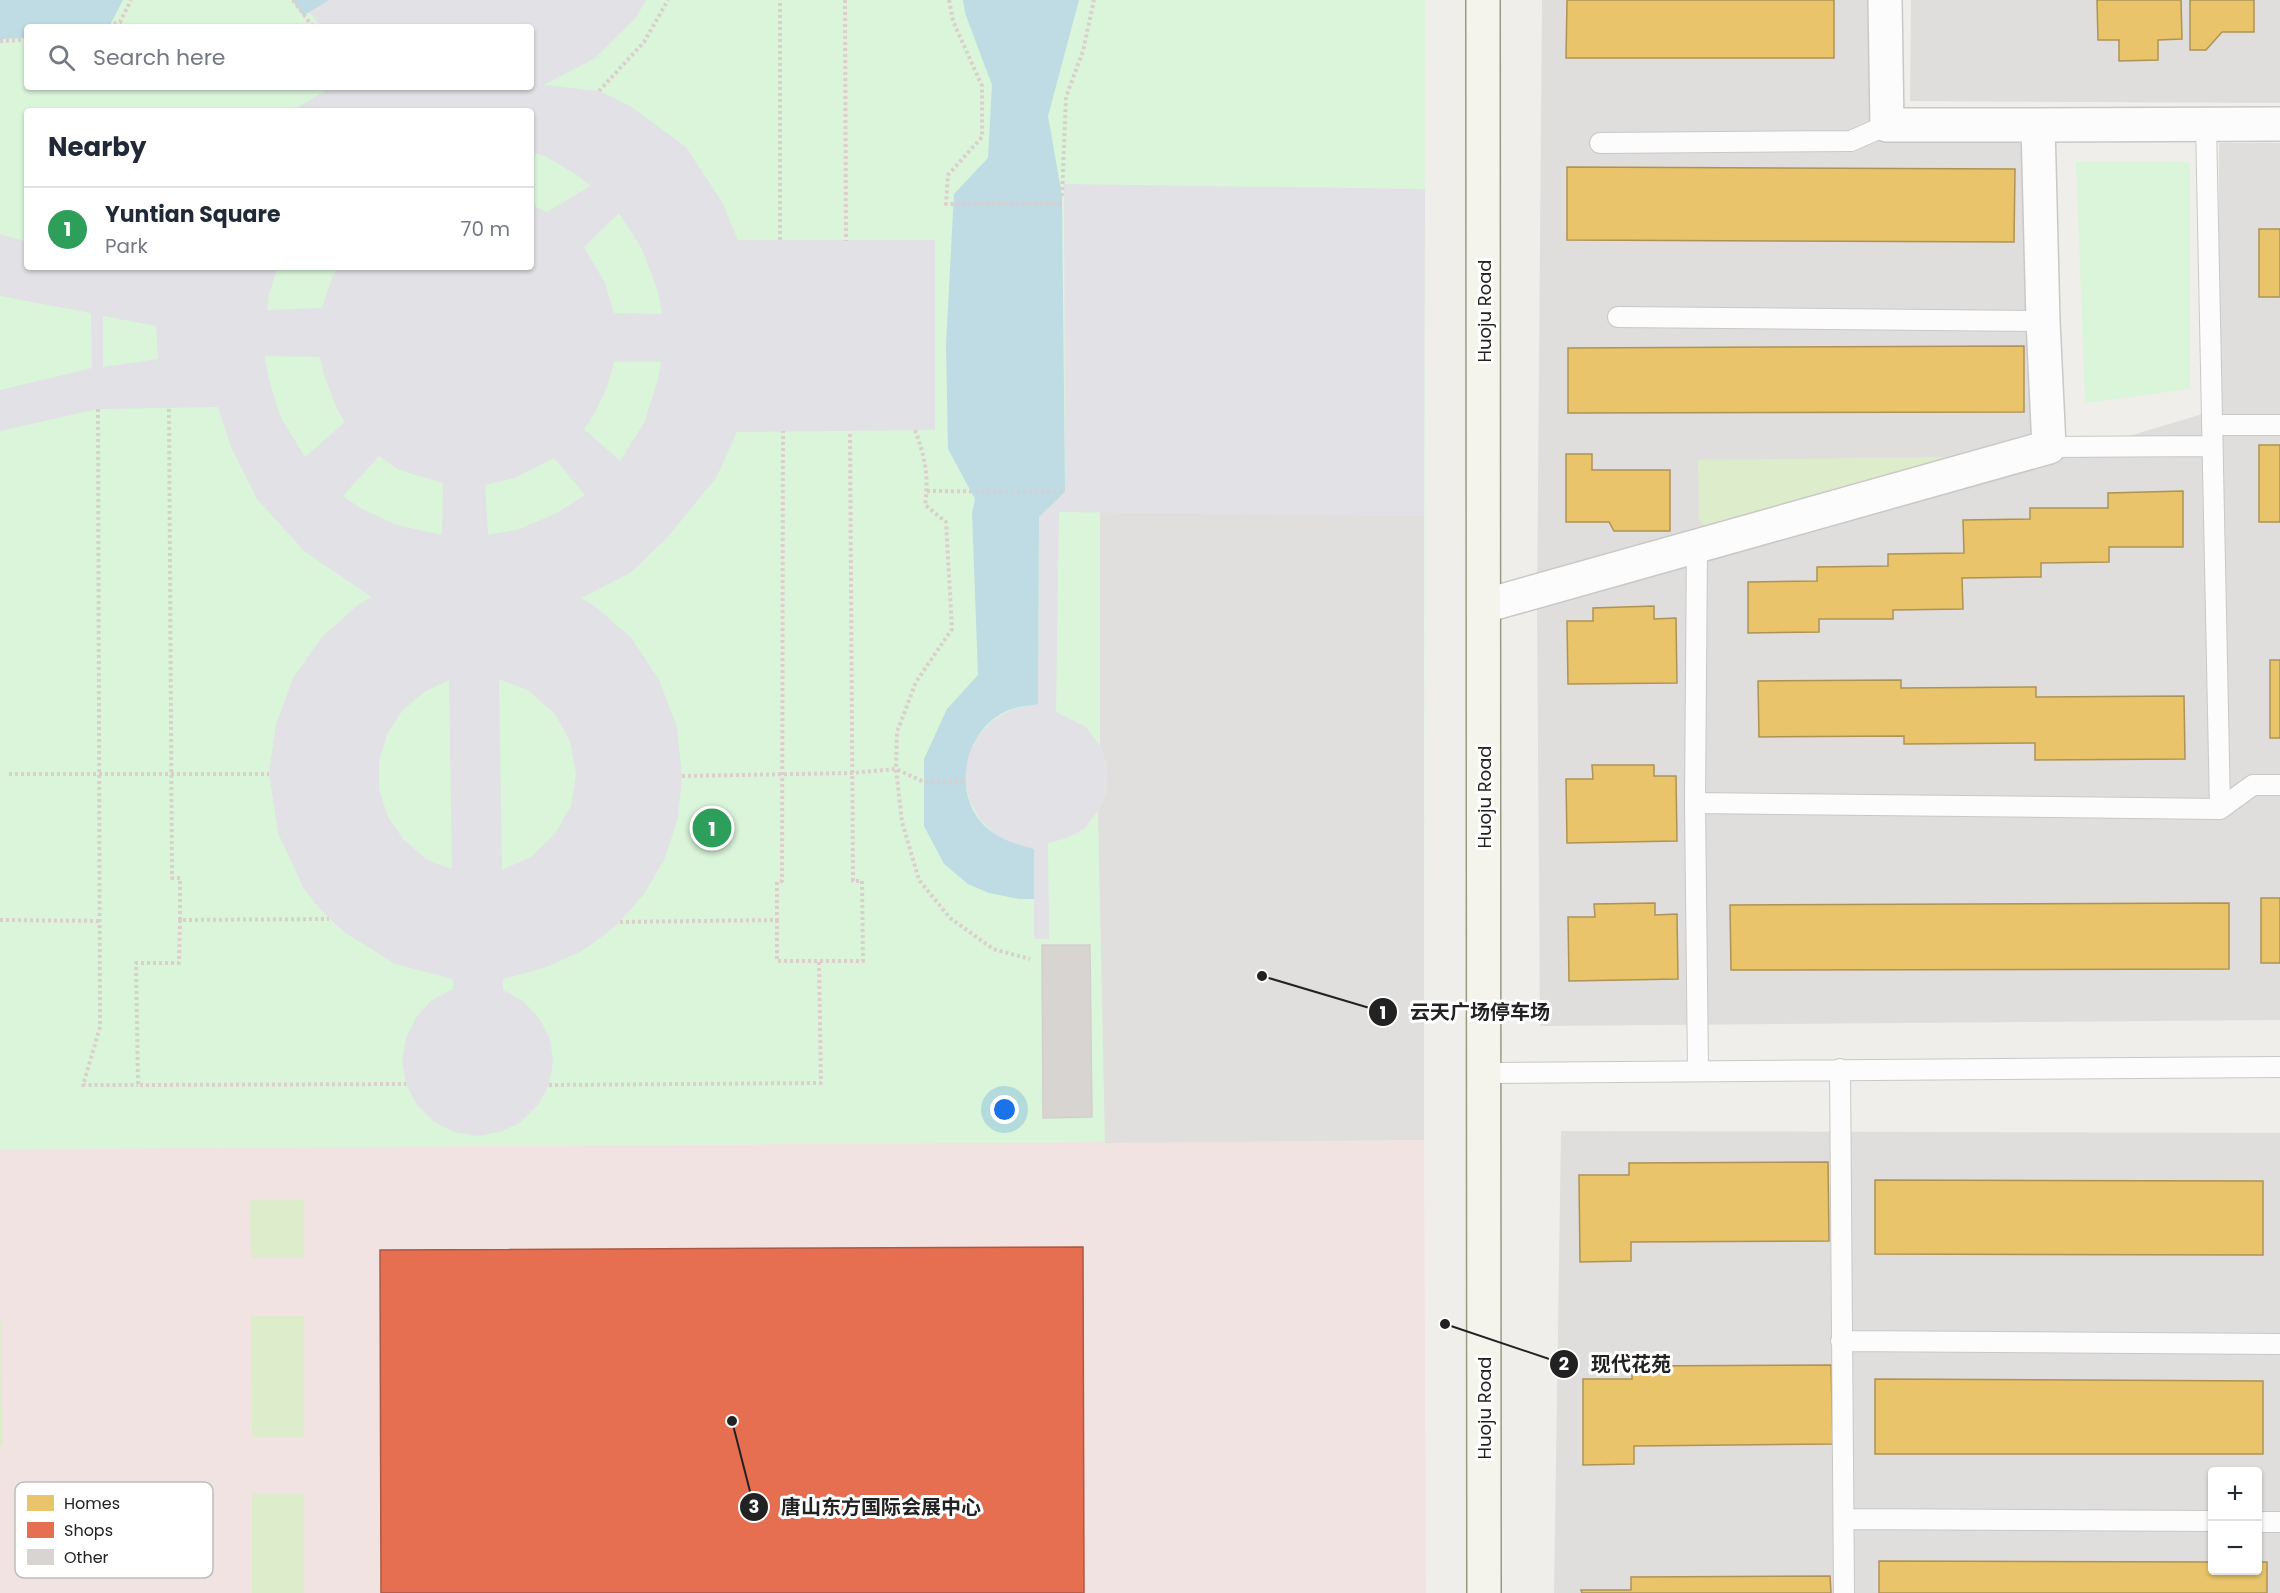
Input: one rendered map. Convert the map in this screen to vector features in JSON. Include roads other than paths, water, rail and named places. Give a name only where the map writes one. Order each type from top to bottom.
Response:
[{"type":"street","name":"Huoju Road","points":[[1484,0],[1484,1593]]},
{"type":"street","points":[[1885,0],[1887,124],[2280,124]]},
{"type":"street","points":[[1484,606],[2049,447],[2038,124]]},
{"type":"lane","points":[[1600,143],[1851,141],[1887,124]]},
{"type":"lane","points":[[2206,125],[2220,809]]},
{"type":"lane","points":[[1618,317],[2043,321]]},
{"type":"lane","points":[[2212,425],[2280,425]]},
{"type":"lane","points":[[2049,447],[2212,446]]},
{"type":"lane","points":[[1696,546],[1695,803],[1698,1071]]},
{"type":"lane","points":[[1695,803],[2220,809],[2253,785],[2280,785]]},
{"type":"lane","points":[[1484,1073],[2280,1067]]},
{"type":"lane","points":[[1840,1069],[1844,1593]]},
{"type":"lane","points":[[1841,1341],[2280,1344]]},
{"type":"lane","points":[[1844,1519],[2208,1521]]},
{"type":"lane","points":[[2262,1522],[2280,1522]]},
{"type":"water","points":[[0,0],[123,0],[111,24],[24,24],[24,38],[0,39]]},
{"type":"water","points":[[292,0],[329,0],[303,16]]},
{"type":"water","points":[[963,0],[1079,0],[1048,116],[1062,196],[1065,492],[1039,517],[1038,704],[1015,708],[999,715],[986,726],[975,740],[966,774],[967,791],[972,807],[986,828],[1005,840],[1034,849],[1034,899],[1019,899],[989,893],[968,884],[944,864],[924,826],[924,759],[947,709],[978,675],[972,513],[975,499],[948,449],[946,345],[954,194],[988,158],[992,85],[965,13]]},
{"type":"place","name":"Yuntian Square","points":[[712,828]]},
{"type":"place","name":"云天广场停车场","points":[[1262,976]]},
{"type":"place","name":"现代花苑","points":[[1445,1324]]},
{"type":"place","name":"唐山东方国际会展中心","points":[[732,1421]]}]
